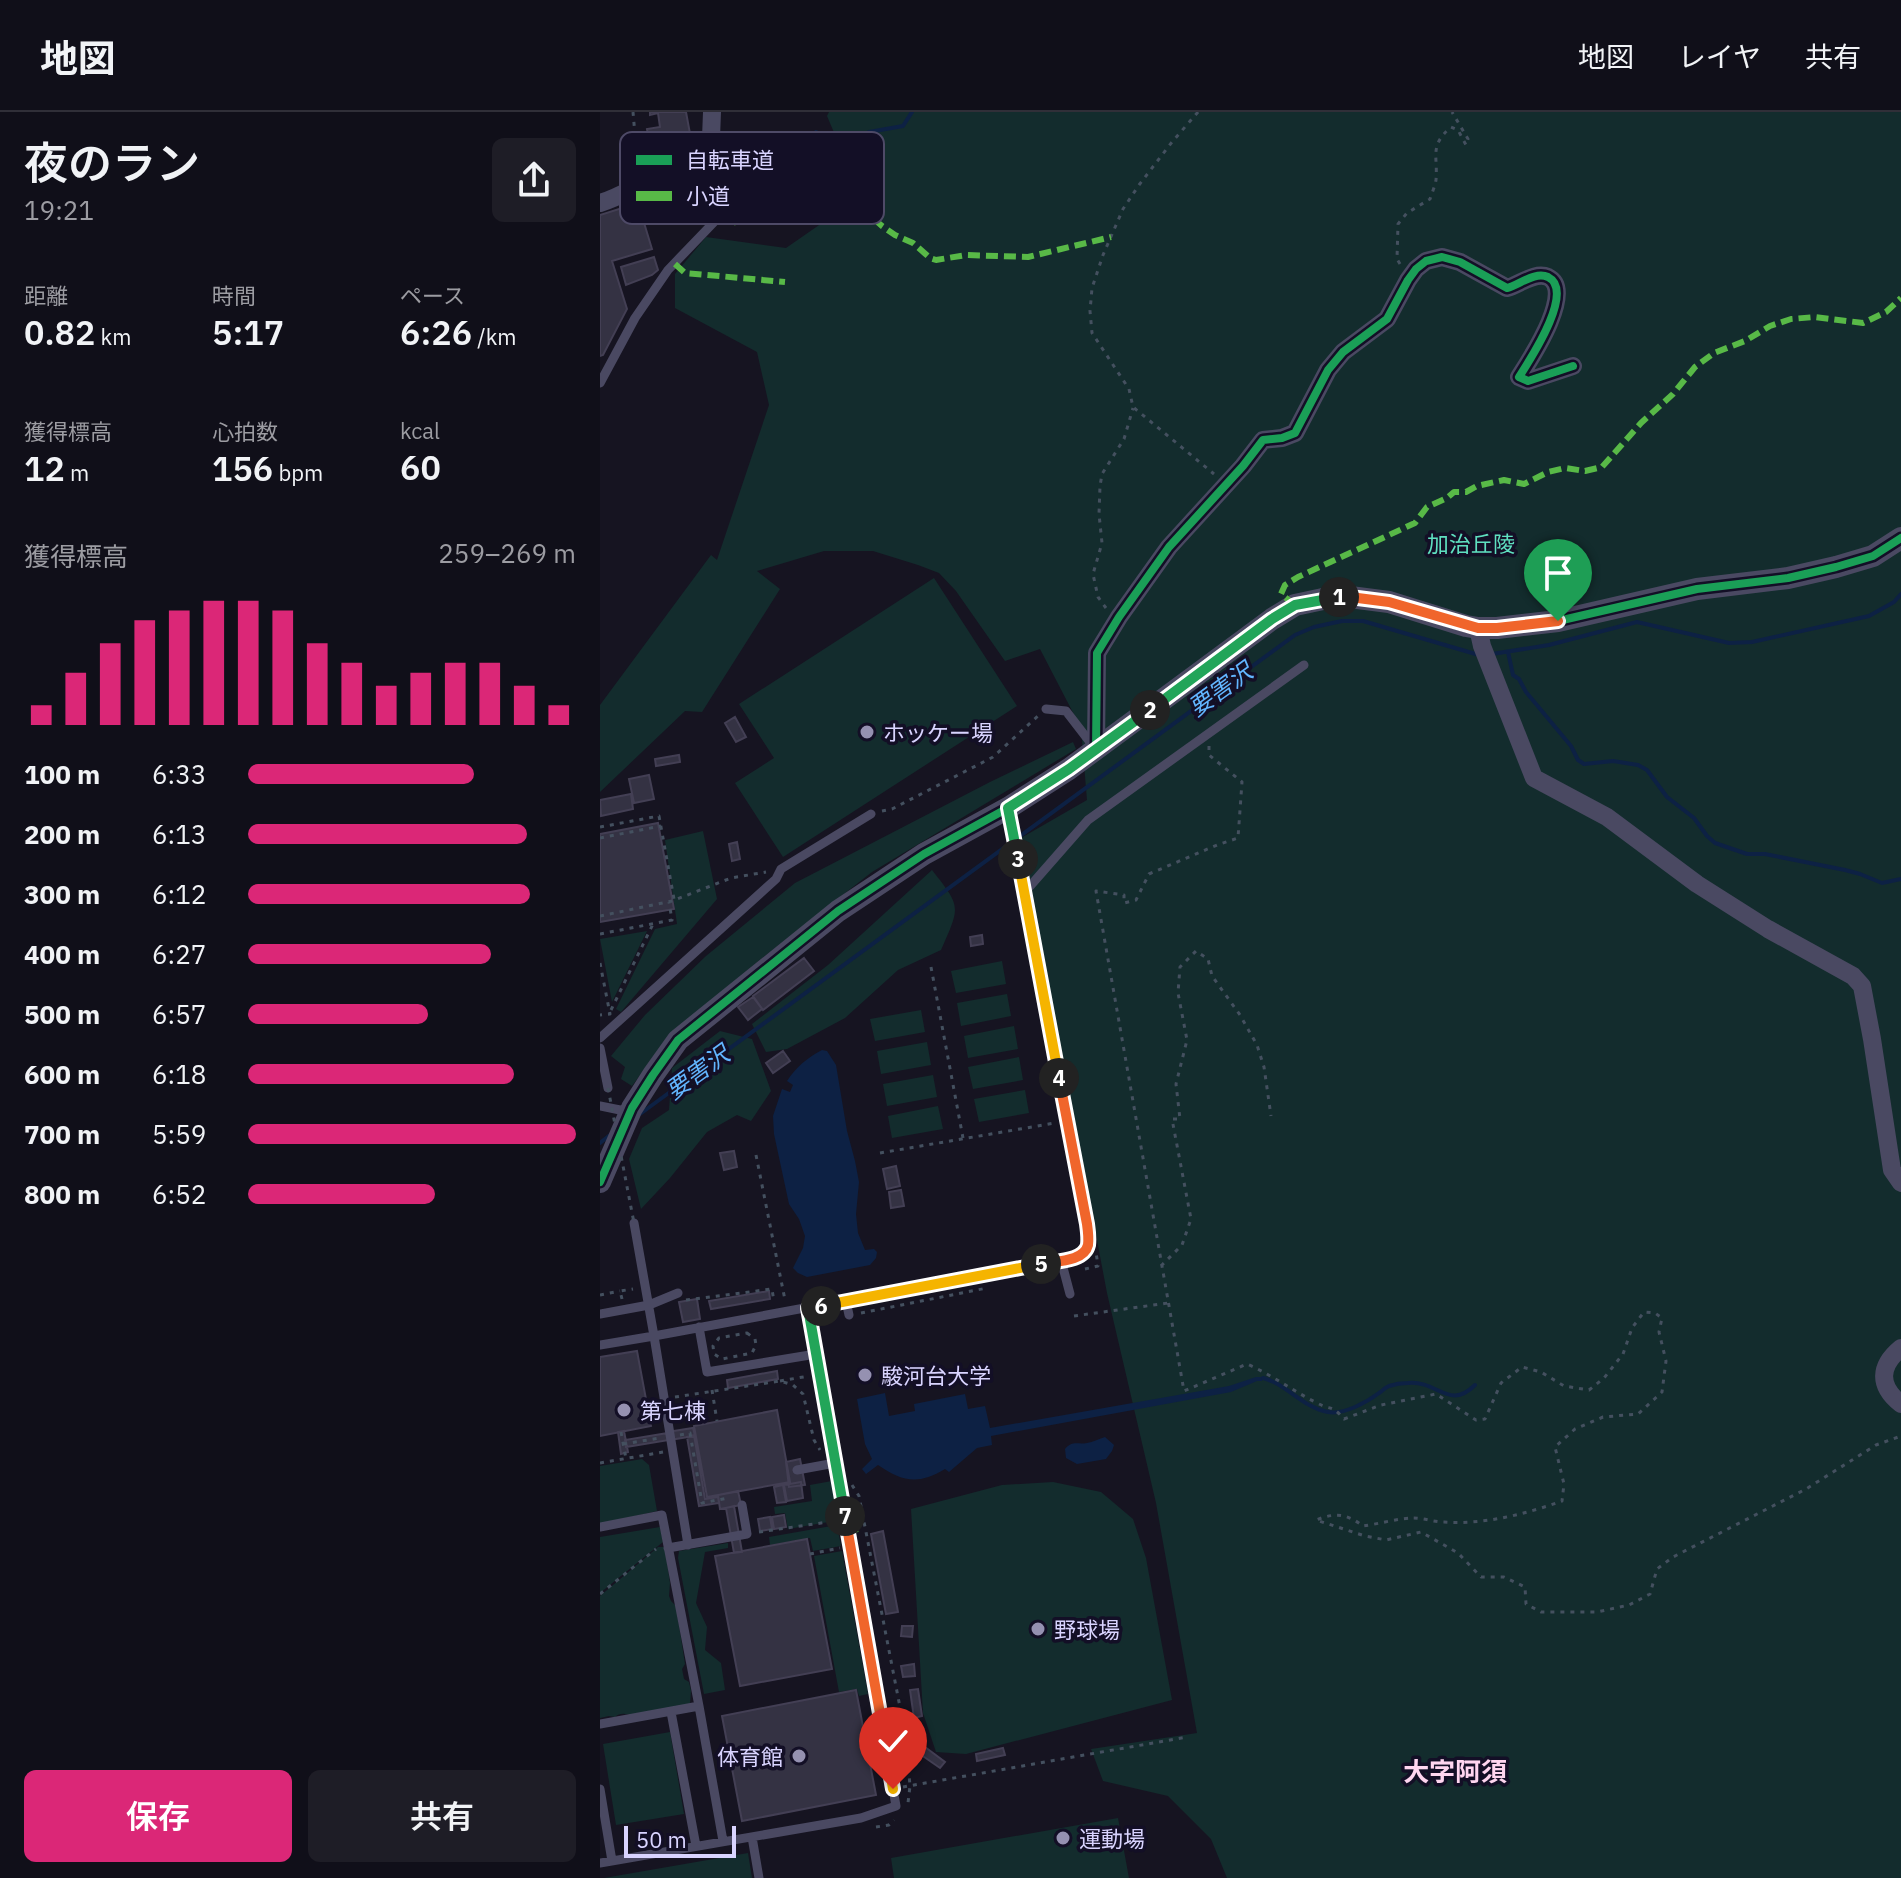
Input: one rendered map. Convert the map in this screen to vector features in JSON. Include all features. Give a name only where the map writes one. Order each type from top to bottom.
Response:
[{"type":"street","points":[[711,132],[712,112]]},
{"type":"street","points":[[600,203],[620,196]]},
{"type":"street","points":[[1096,749],[1097,653],[1116,621],[1169,547],[1263,440],[1295,433],[1328,370],[1343,352],[1387,319],[1416,269],[1426,261],[1442,257],[1460,262],[1507,288],[1517,286],[1528,278],[1548,277],[1556,285],[1558,293],[1548,329],[1519,377],[1528,381],[1573,366]]},
{"type":"street","points":[[600,1182],[632,1109],[678,1040],[838,911],[924,854],[1010,818],[1069,769],[1295,605],[1350,597],[1389,602],[1480,637],[1497,628],[1558,621],[1697,589],[1788,578],[1836,567],[1873,556],[1901,538]]},
{"type":"street","points":[[1480,637],[1534,778],[1607,817],[1697,884],[1768,929],[1853,976],[1862,986],[1892,1170],[1901,1183]]},
{"type":"street","points":[[1901,1348],[1884,1366],[1884,1379],[1890,1395],[1901,1404]]},
{"type":"lane","points":[[600,383],[635,318],[668,270],[712,224]]},
{"type":"lane","points":[[1024,893],[1088,820],[1304,665]]},
{"type":"lane","points":[[1046,709],[1066,711],[1096,749]]},
{"type":"lane","points":[[600,1038],[776,879],[781,869],[871,814]]},
{"type":"lane","points":[[600,1345],[1079,1257],[1085,1251],[1089,1243],[1087,1224],[1010,818]]},
{"type":"lane","points":[[600,1048],[608,1088]]},
{"type":"lane","points":[[600,1106],[632,1109]]},
{"type":"lane","points":[[634,1223],[688,1545]]},
{"type":"lane","points":[[1061,1260],[1070,1294]]},
{"type":"lane","points":[[600,1314],[680,1297]]},
{"type":"lane","points":[[846,1301],[849,1315]]},
{"type":"lane","points":[[600,1863],[861,1818],[896,1806],[831,1464],[808,1308]]},
{"type":"lane","points":[[699,1327],[707,1372],[816,1354]]},
{"type":"lane","points":[[797,1470],[831,1464]]},
{"type":"lane","points":[[667,1544],[688,1545],[747,1534],[742,1505]]},
{"type":"lane","points":[[600,1527],[662,1515],[723,1841]]},
{"type":"lane","points":[[600,1724],[699,1706]]},
{"type":"lane","points":[[671,1712],[696,1846]]},
{"type":"lane","points":[[600,1789],[604,1841],[612,1861]]},
{"type":"lane","points":[[752,1837],[759,1878]]},
{"type":"path","points":[[633,112],[635,132]]},
{"type":"path","points":[[1116,621],[1098,597],[1093,574],[1102,543],[1099,514],[1102,474],[1124,439],[1133,407],[1129,389],[1092,333],[1092,288],[1103,255],[1128,202],[1198,112]]},
{"type":"path","points":[[1411,276],[1397,259],[1398,224],[1407,213],[1430,199],[1436,181],[1438,140],[1451,127],[1458,130],[1466,145],[1468,139],[1452,112]]},
{"type":"path","points":[[1133,407],[1226,484]]},
{"type":"path","points":[[871,814],[892,809],[993,757],[1046,709]]},
{"type":"path","points":[[1208,734],[1209,755],[1242,782],[1238,838],[1149,874],[1136,900],[1124,903],[1124,895],[1096,891],[1184,1391],[1247,1364],[1320,1405],[1335,1408],[1344,1419],[1381,1405],[1436,1394],[1476,1420],[1485,1419],[1501,1383],[1522,1367],[1541,1372],[1564,1386],[1589,1390],[1604,1378],[1623,1354],[1632,1328],[1644,1312],[1655,1313],[1662,1318],[1659,1332],[1666,1361],[1662,1392],[1638,1414],[1603,1417],[1575,1429],[1555,1447],[1564,1484],[1562,1501],[1487,1520],[1446,1522],[1411,1518],[1363,1526],[1348,1515],[1326,1516],[1316,1520],[1386,1540],[1421,1532],[1458,1553],[1481,1577],[1504,1577],[1525,1587],[1526,1604],[1541,1612],[1597,1612],[1629,1605],[1650,1594],[1657,1569],[1673,1557],[1806,1489],[1876,1445],[1901,1436]]},
{"type":"path","points":[[600,827],[659,816],[672,901],[672,920],[600,934]]},
{"type":"path","points":[[600,838],[661,826]]},
{"type":"path","points":[[600,916],[672,901],[731,878],[781,869]]},
{"type":"path","points":[[610,1014],[653,924]]},
{"type":"path","points":[[1161,1266],[1182,1245],[1191,1219],[1172,1119],[1180,1119],[1176,1084],[1187,1040],[1178,993],[1180,967],[1196,951],[1208,959],[1212,976],[1257,1045],[1264,1067],[1271,1116]]},
{"type":"path","points":[[600,963],[610,1014]]},
{"type":"path","points":[[931,967],[963,1138]]},
{"type":"path","points":[[600,1015],[610,1014]]},
{"type":"path","points":[[608,1088],[634,1223]]},
{"type":"path","points":[[880,1153],[1059,1122]]},
{"type":"path","points":[[756,1155],[785,1304]]},
{"type":"path","points":[[1064,1273],[1098,1266]]},
{"type":"path","points":[[821,1325],[825,1320],[996,1286]]},
{"type":"path","points":[[600,1295],[638,1288]]},
{"type":"path","points":[[680,1297],[772,1289],[775,1304]]},
{"type":"path","points":[[620,1291],[623,1310]]},
{"type":"path","points":[[1074,1316],[1168,1303]]},
{"type":"path","points":[[747,1333],[755,1339],[752,1353],[722,1359],[714,1354],[713,1346],[719,1338],[747,1333]]},
{"type":"path","points":[[663,1399],[780,1381],[793,1385],[803,1394],[814,1440],[831,1464]]},
{"type":"path","points":[[712,1390],[717,1421]]},
{"type":"path","points":[[621,1432],[626,1459]]},
{"type":"path","points":[[600,1463],[671,1450]]},
{"type":"path","points":[[727,1494],[730,1507]]},
{"type":"path","points":[[747,1534],[838,1520]]},
{"type":"path","points":[[858,1529],[865,1528]]},
{"type":"path","points":[[600,1594],[667,1544]]},
{"type":"path","points":[[810,1554],[844,1548]]},
{"type":"path","points":[[893,1789],[1187,1737]]},
{"type":"path","points":[[908,1809],[910,1786]]},
{"type":"green space","name":"加治丘陵","points":[[829,112],[1901,112],[1901,1878],[1227,1878],[1211,1839],[1168,1796],[1103,1781],[1091,1749],[1197,1733],[1156,1503],[1107,1293],[1021,838],[1087,800],[1081,728],[1040,649],[1005,661],[956,591],[939,573],[873,551],[824,551],[757,571],[780,589],[702,712],[685,711],[600,792],[600,705],[711,555],[717,560],[769,405],[757,352],[675,308],[675,274],[706,237],[786,248],[821,224],[884,224],[884,132],[834,132],[827,116]]},
{"type":"green space","name":"ホッケー場","points":[[934,578],[1017,706],[783,857],[735,783],[774,758],[739,704]]},
{"type":"green space","points":[[1073,742],[1076,749],[872,872],[756,963],[665,1041],[632,1086],[621,1079],[625,1067],[611,1056],[645,1015],[706,956],[795,883]]},
{"type":"green space","points":[[703,831],[717,899],[621,1012],[616,1009],[655,929],[677,924],[665,840]]},
{"type":"green space","points":[[932,870],[949,892],[955,908],[941,950],[898,970],[845,1018],[787,1049],[766,1052],[752,1024],[828,965]]},
{"type":"green space","points":[[647,931],[612,1002],[600,939]]},
{"type":"green space","points":[[1002,961],[1006,984],[956,993],[951,971]]},
{"type":"green space","points":[[1007,994],[1011,1016],[961,1026],[957,1003]]},
{"type":"green space","points":[[921,1010],[925,1032],[875,1041],[870,1019]]},
{"type":"green space","points":[[1014,1026],[1018,1049],[968,1058],[964,1036]]},
{"type":"green space","points":[[720,1031],[752,1039],[771,1091],[751,1121],[737,1115],[707,1132],[641,1209],[629,1159],[642,1128],[669,1110],[672,1068]]},
{"type":"green space","points":[[927,1042],[931,1065],[881,1074],[877,1051]]},
{"type":"green space","points":[[1019,1057],[1023,1080],[973,1089],[968,1067]]},
{"type":"green space","points":[[933,1075],[937,1097],[887,1106],[883,1084]]},
{"type":"green space","points":[[1025,1090],[1029,1113],[979,1122],[974,1099]]},
{"type":"green space","points":[[938,1106],[943,1129],[892,1138],[888,1116]]},
{"type":"green space","points":[[642,1459],[649,1465],[657,1511],[600,1524],[600,1466]]},
{"type":"green space","points":[[832,1481],[837,1515],[834,1521],[788,1529],[785,1513],[775,1514],[774,1507],[812,1501],[810,1485]]},
{"type":"green space","name":"野球場","points":[[1053,1482],[1101,1492],[1133,1519],[1146,1558],[1172,1700],[966,1754],[936,1752],[923,1713],[911,1509],[1002,1485]]},
{"type":"green space","points":[[837,1525],[841,1546],[813,1551],[810,1538],[770,1545],[769,1537]]},
{"type":"green space","points":[[660,1527],[663,1542],[600,1593],[600,1537]]},
{"type":"green space","points":[[728,1543],[728,1548],[705,1552],[696,1603],[707,1627],[705,1650],[721,1663],[725,1690],[704,1694],[679,1551]]},
{"type":"green space","points":[[658,1547],[665,1547],[669,1596],[676,1606],[685,1664],[682,1669],[684,1679],[689,1682],[690,1704],[634,1716],[621,1714],[600,1718],[600,1596]]},
{"type":"green space","points":[[842,1551],[868,1694],[859,1696],[857,1689],[839,1692],[814,1556]]},
{"type":"green space","points":[[670,1732],[684,1814],[616,1825],[603,1744]]},
{"type":"green space","name":"運動場","points":[[1118,1818],[1129,1878],[894,1878],[891,1858]]},
{"type":"green space","points":[[748,1853],[752,1878],[604,1878]]},
{"type":"water","points":[[822,1050],[827,1051],[836,1065],[855,1161],[859,1182],[858,1233],[865,1250],[874,1249],[877,1252],[870,1265],[807,1277],[793,1268],[805,1236],[789,1204],[773,1116],[782,1089],[790,1092],[793,1085],[787,1081],[790,1076],[802,1063]]},
{"type":"water","points":[[1263,1377],[1262,1381],[1231,1392],[991,1436],[992,1445],[977,1448],[949,1472],[945,1469],[927,1478],[903,1478],[878,1465],[866,1474],[862,1469],[872,1459],[865,1444],[857,1399],[885,1393],[889,1416],[915,1411],[914,1404],[965,1394],[968,1409],[985,1406],[990,1428],[1229,1386]]},
{"type":"water","points":[[1105,1437],[1114,1445],[1106,1459],[1077,1464],[1066,1458],[1065,1449],[1070,1445]]},
{"type":"building","points":[[650,112],[686,112],[690,132],[648,132],[647,129],[660,127],[658,113],[650,115]]},
{"type":"building","points":[[620,209],[620,224],[644,224],[652,249],[612,261],[627,309],[600,356],[600,215]]},
{"type":"building","points":[[654,257],[658,270],[626,285],[621,267]]},
{"type":"building","points":[[735,717],[746,737],[736,742],[725,723]]},
{"type":"building","points":[[679,755],[680,762],[656,766],[655,759]]},
{"type":"building","points":[[649,775],[654,799],[634,803],[629,779]]},
{"type":"building","points":[[631,794],[633,809],[601,816],[600,800]]},
{"type":"building","points":[[658,823],[674,909],[600,922],[600,834]]},
{"type":"building","points":[[737,842],[740,859],[732,861],[729,844]]},
{"type":"building","points":[[982,935],[983,944],[971,946],[970,937]]},
{"type":"building","points":[[804,958],[814,971],[763,1010],[753,996]]},
{"type":"building","points":[[753,997],[762,1009],[748,1020],[738,1007]]},
{"type":"building","points":[[783,1051],[790,1061],[773,1073],[766,1063]]},
{"type":"building","points":[[734,1151],[737,1167],[724,1170],[720,1153]]},
{"type":"building","points":[[896,1166],[900,1186],[887,1189],[883,1169]]},
{"type":"building","points":[[901,1190],[904,1206],[891,1208],[889,1192]]},
{"type":"building","points":[[769,1291],[770,1299],[711,1309],[709,1301]]},
{"type":"building","points":[[697,1299],[700,1319],[683,1322],[679,1302]]},
{"type":"building","name":"第七棟","points":[[637,1351],[651,1426],[600,1436],[600,1357]]},
{"type":"building","points":[[777,1371],[778,1379],[728,1388],[727,1380]]},
{"type":"building","points":[[777,1410],[790,1482],[707,1497],[694,1426]]},
{"type":"building","points":[[693,1428],[695,1436],[669,1440],[667,1432]]},
{"type":"building","points":[[624,1431],[628,1452],[621,1454],[618,1432]]},
{"type":"building","points":[[668,1433],[669,1440],[626,1447],[625,1440]]},
{"type":"building","points":[[694,1435],[705,1499],[718,1497],[719,1503],[699,1506],[687,1437]]},
{"type":"building","points":[[800,1459],[805,1485],[789,1487],[786,1462]]},
{"type":"building","points":[[801,1482],[803,1498],[787,1501],[784,1485]]},
{"type":"building","points":[[783,1485],[786,1502],[777,1503],[774,1487]]},
{"type":"building","points":[[738,1491],[741,1505],[720,1509],[718,1495]]},
{"type":"building","points":[[734,1506],[742,1552],[734,1553],[726,1508]]},
{"type":"building","points":[[784,1515],[786,1527],[774,1529],[772,1517]]},
{"type":"building","points":[[770,1517],[772,1529],[760,1531],[758,1519]]},
{"type":"building","points":[[883,1531],[898,1612],[886,1614],[871,1534]]},
{"type":"building","points":[[807,1539],[832,1669],[740,1686],[715,1556]]},
{"type":"building","points":[[902,1626],[913,1626],[912,1637],[901,1636]]},
{"type":"building","points":[[914,1664],[915,1676],[903,1677],[901,1666]]},
{"type":"building","points":[[918,1689],[922,1716],[914,1718],[910,1690]]},
{"type":"building","name":"体育館","points":[[856,1690],[876,1795],[742,1821],[722,1716]]},
{"type":"building","points":[[925,1747],[945,1762],[940,1768],[920,1754]]},
{"type":"building","points":[[1003,1748],[1005,1755],[977,1761],[976,1754]]},
{"type":"waterway","points":[[869,132],[903,126],[912,112]]},
{"type":"waterway","name":"要害沢","points":[[1492,654],[1549,645],[1637,622],[1729,643],[1752,642],[1869,616],[1894,602],[1901,594]]},
{"type":"waterway","name":"要害沢","points":[[640,1114],[1295,635],[1342,621],[1363,621],[1479,655]]},
{"type":"waterway","points":[[1508,652],[1513,675],[1571,746],[1578,760],[1584,764],[1613,761],[1638,765],[1647,770],[1667,797],[1694,818],[1715,843],[1747,854],[1765,854],[1845,870],[1882,883],[1901,879]]},
{"type":"waterway","name":"要害沢","points":[[600,1143],[610,1135]]},
{"type":"waterway","points":[[1263,1378],[1280,1385],[1311,1406],[1328,1412],[1355,1407],[1396,1384],[1418,1383],[1450,1395],[1466,1392],[1475,1385]]},
{"type":"marked path","points":[[880,224],[936,260],[966,255],[1028,257],[1111,237]]},
{"type":"marked path","points":[[675,264],[685,273],[785,282]]},
{"type":"marked path","points":[[1295,605],[1281,594],[1285,585],[1415,523],[1427,507],[1454,492],[1466,492],[1477,486],[1504,480],[1524,484],[1548,472],[1565,468],[1585,471],[1602,467],[1695,367],[1714,353],[1791,319],[1815,317],[1863,323],[1886,312],[1901,298]]},
{"type":"marked path","points":[[852,1530],[858,1529]]},
{"type":"cycle path","points":[[1096,749],[1097,653],[1119,617],[1169,547],[1263,440],[1295,433],[1328,370],[1343,352],[1387,319],[1416,269],[1426,261],[1442,257],[1460,262],[1507,288],[1532,277],[1548,277],[1555,285],[1557,296],[1554,311],[1519,377],[1528,381],[1573,366]]},
{"type":"cycle path","points":[[600,1182],[632,1108],[678,1040],[838,911],[924,854],[1008,808],[1069,769],[1295,605],[1350,597],[1389,602],[1466,626],[1497,628],[1558,621],[1697,589],[1788,578],[1873,556],[1901,538]]},
{"type":"place","name":"ホッケー場","points":[[867,732]]},
{"type":"place","name":"駿河台大学","points":[[865,1375]]},
{"type":"place","name":"第七棟","points":[[624,1410]]},
{"type":"place","name":"野球場","points":[[1038,1629]]},
{"type":"place","name":"体育館","points":[[799,1756]]},
{"type":"place","name":"運動場","points":[[1063,1838]]},
{"type":"district","name":"大字阿須","points":[[1455,1771]]},
{"type":"route","points":[[893,1789],[808,1308],[1079,1257],[1089,1243],[1008,808],[1069,769],[1295,605],[1350,597],[1389,602],[1478,628],[1558,621]]}]
